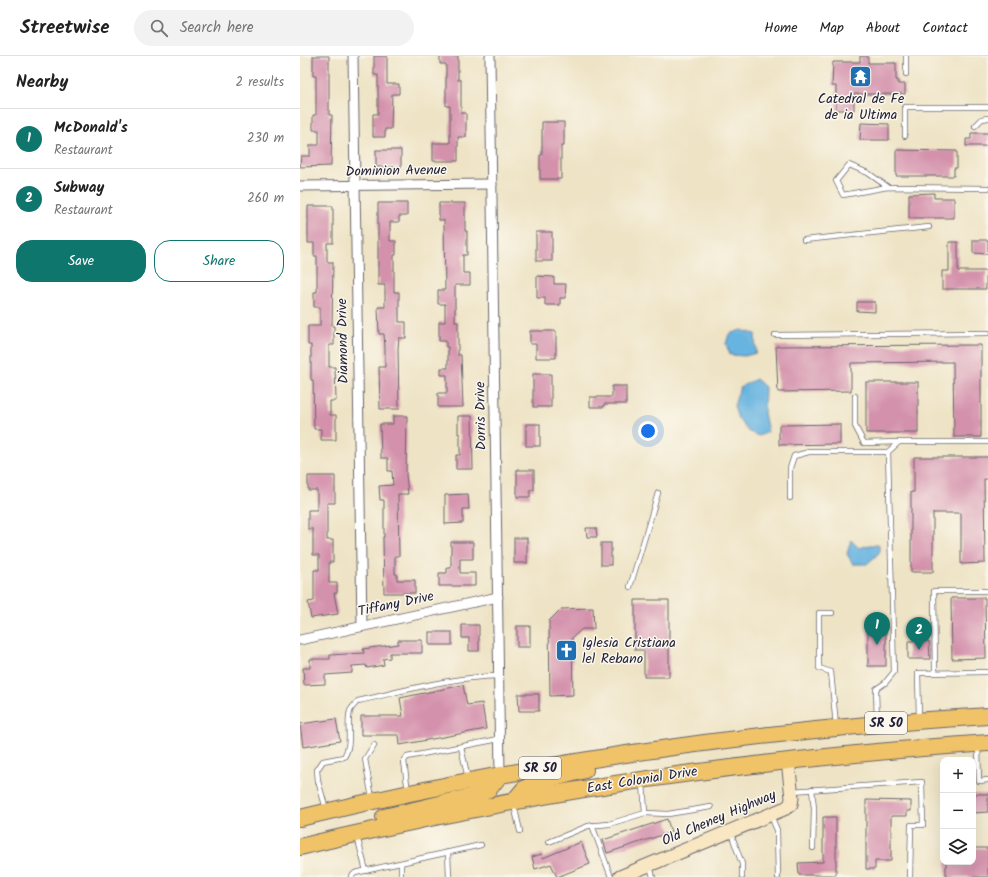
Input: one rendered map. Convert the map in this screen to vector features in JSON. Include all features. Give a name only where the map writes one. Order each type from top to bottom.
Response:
[{"type":"highway","name":"East Colonial Drive","points":[[300,818],[408,793],[614,755],[700,743],[836,728],[919,720],[988,716]]},
{"type":"highway","name":"East Colonial Drive","points":[[300,846],[514,801],[643,780],[788,760],[983,744]]},
{"type":"highway","points":[[514,801],[524,789],[535,783],[609,764],[614,755]]},
{"type":"highway","points":[[360,833],[378,818],[474,796],[489,789],[500,775]]},
{"type":"highway","points":[[300,828],[314,824],[326,812]]},
{"type":"street","name":"Diamond Drive","points":[[353,56],[362,626]]},
{"type":"street","name":"Dorris Drive","points":[[490,56],[500,775]]},
{"type":"street","name":"Dominion Avenue","points":[[300,186],[492,184]]},
{"type":"street","name":"Tiffany Drive","points":[[300,640],[498,596]]},
{"type":"street","name":"Old Cheney Highway","points":[[620,877],[652,871],[730,831],[786,808],[791,804],[788,760]]},
{"type":"lane","points":[[906,56],[906,74]]},
{"type":"lane","points":[[905,136],[905,107],[988,106]]},
{"type":"lane","points":[[975,126],[982,118],[988,118]]},
{"type":"lane","points":[[888,187],[868,173],[849,165],[836,181],[843,195],[888,187],[988,188]]},
{"type":"lane","points":[[804,240],[929,226]]},
{"type":"lane","points":[[775,335],[988,333]]},
{"type":"lane","points":[[855,396],[855,426],[864,443],[988,442]]},
{"type":"lane","points":[[790,498],[790,468],[794,456],[809,452],[888,452],[899,442]]},
{"type":"lane","points":[[877,724],[876,689],[885,683],[894,672],[888,452]]},
{"type":"lane","points":[[630,587],[658,493]]},
{"type":"lane","points":[[935,672],[934,591],[988,591]]},
{"type":"lane","points":[[832,613],[818,613],[819,668],[831,672],[836,728]]},
{"type":"lane","points":[[919,720],[918,673],[988,672]]},
{"type":"lane","points":[[326,812],[318,781],[317,770],[322,761],[344,757],[348,752],[348,721],[351,709],[358,701],[438,683],[476,677],[499,676]]},
{"type":"lane","points":[[408,793],[404,761],[408,757],[499,738]]},
{"type":"lane","points":[[983,744],[979,781],[988,780]]},
{"type":"lane","points":[[373,801],[365,759],[374,745]]},
{"type":"lane","points":[[461,747],[468,782]]},
{"type":"lane","points":[[643,780],[645,813]]},
{"type":"lane","points":[[791,791],[922,782],[923,825],[911,825],[910,877]]},
{"type":"lane","points":[[812,789],[814,809],[813,848]]},
{"type":"lane","points":[[514,801],[520,831]]},
{"type":"lane","points":[[549,842],[588,826],[609,824],[645,813],[668,814],[711,808]]},
{"type":"lane","points":[[771,814],[777,830],[778,877]]},
{"type":"lane","points":[[592,825],[611,877]]},
{"type":"lane","points":[[730,831],[742,864],[742,877]]},
{"type":"lane","points":[[360,833],[366,871]]},
{"type":"lane","points":[[351,877],[355,873],[481,845]]},
{"type":"lane","points":[[448,852],[449,877]]},
{"type":"lane","points":[[401,863],[401,877]]},
{"type":"water","points":[[741,330],[755,334],[756,353],[745,356],[730,355],[726,344],[729,334]]},
{"type":"water","points":[[756,379],[765,387],[764,413],[768,432],[759,436],[749,432],[738,419],[734,406],[740,387]]},
{"type":"water","points":[[851,540],[859,548],[870,545],[879,545],[879,553],[867,564],[853,564],[847,554]]},
{"type":"building","points":[[313,56],[329,56],[329,115],[332,115],[331,166],[300,167],[301,156],[310,156],[310,145],[319,145],[319,130],[313,130],[313,115],[316,115],[316,76],[313,76]]},
{"type":"building","points":[[374,56],[387,56],[387,84],[399,84],[399,94],[392,94],[391,129],[385,129],[385,137],[373,137],[373,114],[378,114],[378,75],[374,75]]},
{"type":"building","points":[[440,56],[458,56],[458,80],[461,80],[461,113],[466,113],[466,137],[458,137],[458,161],[433,161],[433,143],[450,143],[450,106],[446,106],[446,64],[440,64]]},
{"type":"building","points":[[860,56],[868,56],[868,63],[896,63],[896,80],[898,80],[898,84],[905,84],[905,94],[854,94],[854,110],[836,110],[836,86],[832,86],[833,62],[860,62]]},
{"type":"building","points":[[542,122],[564,122],[564,146],[561,146],[561,179],[540,179]]},
{"type":"building","points":[[861,123],[889,124],[889,140],[860,140]]},
{"type":"building","points":[[971,133],[988,133],[988,146],[966,146],[966,139],[971,139]]},
{"type":"building","points":[[376,150],[401,150],[401,167],[376,167]]},
{"type":"building","points":[[896,150],[957,151],[957,168],[954,168],[954,176],[896,176]]},
{"type":"building","points":[[934,193],[934,198],[954,198],[954,218],[909,218],[909,194]]},
{"type":"building","points":[[378,203],[407,203],[407,216],[399,216],[399,222],[390,222],[390,241],[396,241],[396,255],[394,255],[394,292],[399,292],[399,322],[406,322],[406,338],[399,338],[398,348],[399,409],[380,409],[379,367],[385,367],[385,348],[384,334],[379,334],[378,307],[385,307],[385,285],[378,285]]},
{"type":"building","points":[[439,203],[465,203],[467,255],[463,255],[463,273],[470,273],[470,285],[455,285],[455,322],[458,322],[458,355],[461,355],[463,407],[438,407],[438,393],[447,393],[447,375],[441,375],[441,368],[448,368],[448,347],[446,347],[446,341],[439,341],[439,322],[445,322],[445,304],[438,304],[438,290],[445,290],[444,220],[439,220]]},
{"type":"building","points":[[308,206],[333,206],[333,243],[327,243],[327,262],[333,262],[332,326],[334,326],[334,345],[329,345],[329,367],[335,367],[336,401],[330,401],[330,415],[336,415],[336,440],[321,440],[321,429],[314,429],[313,380],[311,380],[311,345],[308,345],[308,326],[320,326],[320,307],[314,307],[314,292],[317,292],[317,256],[314,256],[314,243],[308,243]]},
{"type":"building","points":[[536,232],[552,232],[552,261],[536,261]]},
{"type":"building","points":[[973,240],[988,240],[988,254],[973,253]]},
{"type":"building","points":[[949,242],[958,242],[958,271],[986,271],[986,289],[942,289],[942,271],[949,271]]},
{"type":"building","points":[[537,276],[554,277],[554,284],[566,284],[565,298],[560,298],[560,305],[545,305],[545,298],[537,298]]},
{"type":"building","points":[[857,302],[875,302],[875,312],[857,311]]},
{"type":"building","points":[[530,331],[556,331],[556,358],[536,358],[536,344],[530,344]]},
{"type":"building","points":[[981,345],[981,437],[954,437],[953,362],[851,363],[851,391],[778,392],[776,346]]},
{"type":"building","points":[[533,374],[551,374],[551,407],[533,407]]},
{"type":"building","points":[[866,382],[918,382],[918,433],[866,433]]},
{"type":"building","points":[[612,386],[626,386],[626,404],[604,404],[604,407],[590,407],[590,397],[612,397]]},
{"type":"building","points":[[393,416],[407,416],[406,475],[408,494],[398,494],[399,556],[395,556],[395,574],[397,574],[397,580],[415,580],[415,593],[384,593],[384,500],[380,500],[379,486],[393,485],[392,471],[388,471],[388,458],[381,458],[380,424],[393,424]]},
{"type":"building","points":[[458,416],[472,416],[473,469],[456,469],[456,455],[460,455]]},
{"type":"building","points":[[526,424],[540,424],[540,446],[526,446]]},
{"type":"building","points":[[840,424],[840,444],[779,445],[779,425]]},
{"type":"building","points":[[914,457],[988,457],[988,479],[984,479],[985,563],[961,564],[961,513],[933,513],[933,572],[911,572],[911,492],[914,492]]},
{"type":"building","points":[[517,470],[534,470],[534,490],[530,490],[530,497],[517,497]]},
{"type":"building","points":[[308,476],[335,476],[335,503],[327,503],[327,540],[333,540],[333,562],[329,562],[329,583],[337,583],[337,593],[334,593],[338,614],[311,618],[308,602],[314,601],[314,570],[319,570],[319,555],[313,555],[313,529],[308,529],[308,510],[317,510],[317,490],[308,490]]},
{"type":"building","points":[[468,494],[469,509],[463,509],[463,523],[445,524],[445,495]]},
{"type":"building","points":[[586,528],[596,528],[597,537],[587,537]]},
{"type":"building","points":[[514,538],[527,538],[527,563],[514,563]]},
{"type":"building","points":[[451,542],[473,542],[473,559],[460,559],[460,573],[475,573],[475,586],[439,586],[439,573],[447,573],[447,568],[451,568]]},
{"type":"building","points":[[601,543],[611,543],[611,565],[601,565]]},
{"type":"building","points":[[951,598],[985,598],[986,658],[952,659]]},
{"type":"building","points":[[635,600],[669,600],[669,677],[644,677],[644,650],[635,650]]},
{"type":"building","points":[[593,608],[594,629],[582,629],[572,638],[573,695],[550,696],[549,621],[561,609]]},
{"type":"building","points":[[462,625],[479,625],[479,651],[469,651],[469,638],[462,638]]},
{"type":"building","points":[[868,625],[886,625],[886,666],[868,666]]},
{"type":"building","points":[[517,626],[530,626],[530,647],[517,647]]},
{"type":"building","points":[[429,632],[452,632],[452,645],[429,645]]},
{"type":"building","points":[[398,640],[422,640],[422,653],[390,653],[390,658],[383,659],[384,665],[367,668],[366,665],[352,666],[352,673],[325,675],[325,684],[304,685],[303,668],[310,668],[310,659],[330,659],[330,655],[364,653],[363,649],[398,644]]},
{"type":"building","points":[[908,641],[929,641],[930,659],[908,659]]},
{"type":"building","points":[[463,685],[467,705],[482,703],[486,729],[400,745],[399,735],[361,735],[361,716],[403,716],[400,698]]},
{"type":"building","points":[[518,694],[539,694],[539,711],[519,711]]},
{"type":"building","points":[[336,719],[340,741],[303,747],[300,724]]},
{"type":"building","points":[[976,794],[988,794],[988,812],[976,813]]},
{"type":"building","points":[[866,800],[911,801],[911,811],[907,811],[907,816],[891,816],[891,861],[875,861],[875,869],[866,869]]},
{"type":"building","points":[[823,817],[836,817],[836,875],[799,875],[798,863],[823,862]]},
{"type":"building","points":[[667,819],[671,832],[607,853],[603,840]]},
{"type":"building","points":[[581,842],[590,864],[557,877],[551,864],[535,869],[532,857],[542,854],[543,858]]},
{"type":"building","points":[[976,848],[988,848],[988,877],[946,877],[946,865],[976,865]]},
{"type":"place","name":"Catedral de Fe de ia Ultima","points":[[861,77]]},
{"type":"place","name":"McDonald's","points":[[877,645]]},
{"type":"place","name":"Subway","points":[[919,650]]},
{"type":"place","name":"Iglesia Cristiana lel Rebano","points":[[566,651]]}]
